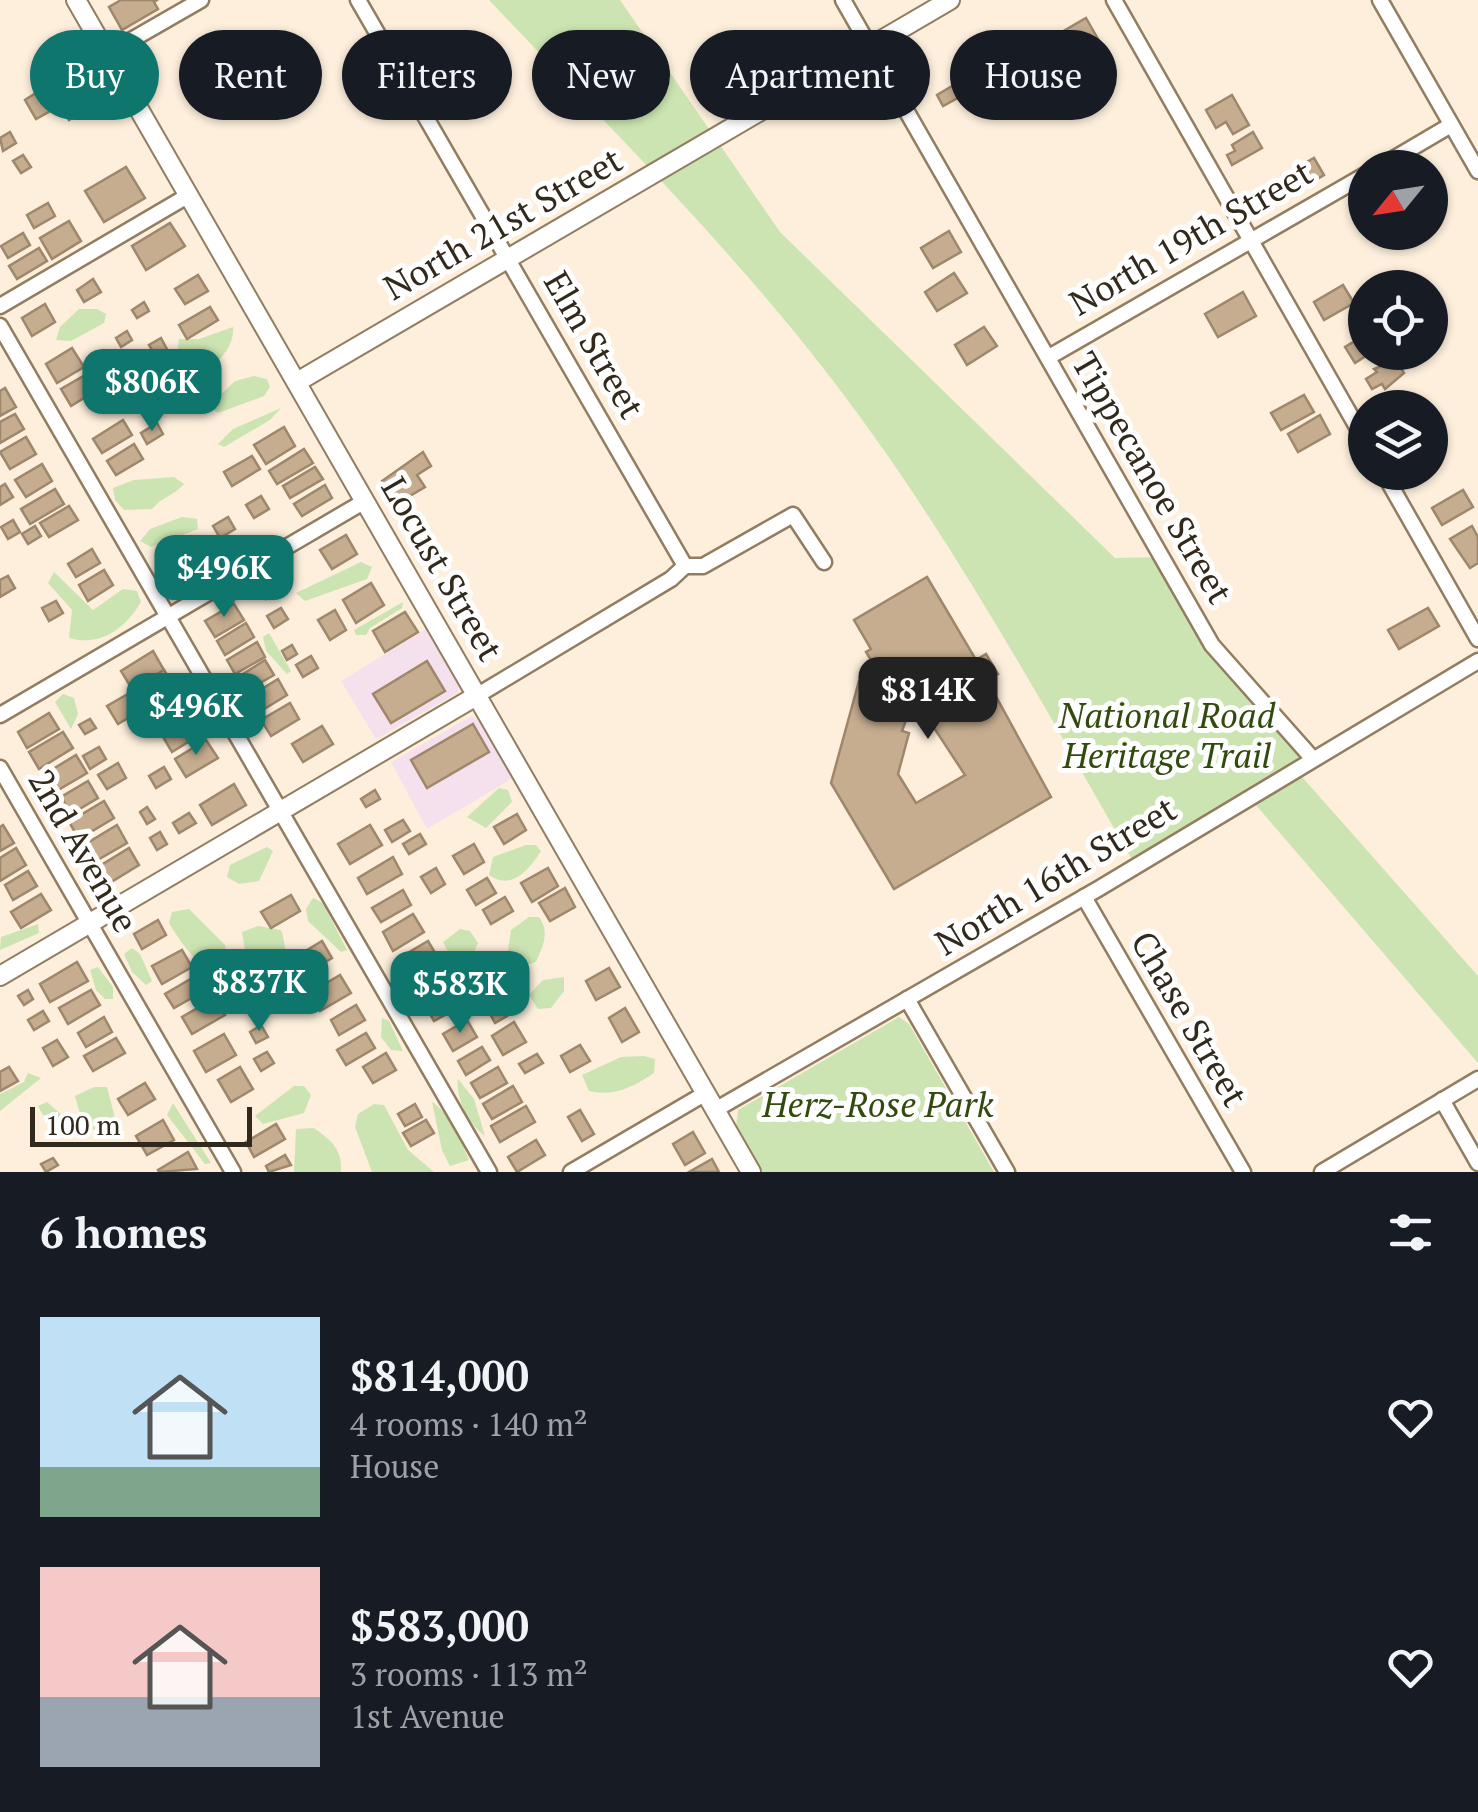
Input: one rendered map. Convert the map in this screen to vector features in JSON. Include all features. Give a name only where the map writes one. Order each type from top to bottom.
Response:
[{"type":"street","name":"Locust Street","points":[[76,0],[93,30]]},
{"type":"street","points":[[149,30],[201,0]]},
{"type":"street","name":"Elm Street","points":[[358,0],[510,257],[685,566]]},
{"type":"street","name":"Tippecanoe Street","points":[[843,0],[860,30]]},
{"type":"street","name":"North 21st Street","points":[[900,30],[950,0]]},
{"type":"street","points":[[1114,0],[1348,411]]},
{"type":"street","points":[[1402,0],[1383,5],[1478,171]]},
{"type":"street","name":"Locust Street","points":[[145,120],[750,1172]]},
{"type":"street","name":"North 21st Street","points":[[297,382],[746,120]]},
{"type":"street","name":"Tippecanoe Street","points":[[912,120],[1212,645],[1314,759]]},
{"type":"street","points":[[1408,150],[1451,124]]},
{"type":"street","name":"North 19th Street","points":[[1049,358],[1348,185]]},
{"type":"street","points":[[1,304],[188,195]]},
{"type":"street","points":[[0,326],[489,1172]]},
{"type":"street","points":[[1393,490],[1478,639]]},
{"type":"street","points":[[0,716],[365,501]]},
{"type":"street","points":[[0,976],[672,579],[685,566],[703,566],[793,514],[824,562]]},
{"type":"street","name":"North 16th Street","points":[[571,1172],[908,999],[1477,665]]},
{"type":"street","name":"2nd Avenue","points":[[0,768],[234,1172]]},
{"type":"street","name":"Chase Street","points":[[1084,897],[1243,1172]]},
{"type":"street","points":[[908,999],[1007,1172]]},
{"type":"street","points":[[1322,1172],[1478,1080]]},
{"type":"street","points":[[1442,1100],[1478,1162]]},
{"type":"shaded area","points":[[428,628],[459,684],[458,693],[376,739],[341,681]]},
{"type":"shaded area","points":[[472,716],[480,722],[513,778],[427,829],[391,762]]},
{"type":"green space","name":"National Road Heritage Trail","points":[[489,0],[620,0],[641,30],[532,30],[532,45]]},
{"type":"green space","name":"National Road Heritage Trail","points":[[670,72],[690,102],[690,120],[703,120],[780,232],[1115,558],[1162,557],[1212,645],[1313,759],[1296,770],[1478,976],[1478,1063],[1249,797],[1134,863],[1024,671],[907,483],[781,316],[604,120],[670,120]]},
{"type":"green space","points":[[79,309],[97,309],[106,314],[104,323],[71,341],[56,340],[60,327]]},
{"type":"green space","points":[[233,327],[230,344],[221,358],[197,383],[182,382],[176,364],[179,339],[199,339]]},
{"type":"green space","points":[[254,376],[267,379],[270,387],[264,396],[218,413],[209,406],[235,381]]},
{"type":"green space","points":[[139,378],[152,385],[159,398],[156,406],[124,411],[118,406],[125,386]]},
{"type":"green space","points":[[281,408],[270,420],[224,447],[218,444],[233,429]]},
{"type":"green space","points":[[174,477],[184,484],[152,509],[124,510],[115,500],[113,488],[134,480]]},
{"type":"green space","points":[[182,517],[197,519],[198,529],[151,547],[140,541],[150,529]]},
{"type":"green space","points":[[361,562],[372,567],[367,579],[305,601],[296,593]]},
{"type":"green space","points":[[54,572],[93,610],[123,589],[137,591],[141,602],[111,634],[91,640],[69,638],[72,610],[48,583]]},
{"type":"green space","points":[[403,602],[402,608],[370,628],[366,635],[356,635],[354,630]]},
{"type":"green space","points":[[269,633],[291,671],[287,674],[266,651],[263,637]]},
{"type":"green space","points":[[63,694],[74,698],[78,714],[71,729],[55,702]]},
{"type":"green space","points":[[499,788],[508,790],[512,802],[486,828],[467,817]]},
{"type":"green space","points":[[536,845],[541,851],[519,876],[505,881],[489,875],[493,857]]},
{"type":"green space","points":[[267,847],[273,851],[259,881],[239,884],[227,877],[230,865]]},
{"type":"green space","points":[[313,898],[323,903],[347,950],[341,952],[308,921],[306,909]]},
{"type":"green space","points":[[189,909],[225,945],[227,963],[210,970],[177,936],[169,923],[172,912]]},
{"type":"green space","points":[[529,917],[539,917],[544,939],[536,962],[522,966],[507,957],[511,930]]},
{"type":"green space","points":[[38,924],[39,933],[0,950],[1,937]]},
{"type":"green space","points":[[258,926],[281,930],[307,1000],[297,1010],[283,1008],[245,950],[242,932]]},
{"type":"green space","points":[[460,929],[470,931],[478,943],[473,954],[460,956],[447,950],[443,942]]},
{"type":"green space","points":[[132,948],[140,954],[152,981],[146,985],[132,972],[124,954]]},
{"type":"green space","points":[[98,967],[113,987],[113,999],[105,999],[96,990],[90,970]]},
{"type":"green space","points":[[564,977],[564,991],[551,1008],[538,1009],[529,995],[543,980]]},
{"type":"green space","name":"Herz-Rose Park","points":[[899,1017],[909,1024],[994,1172],[762,1172],[736,1127],[738,1110]]},
{"type":"green space","points":[[382,1018],[389,1021],[403,1051],[391,1050],[381,1037]]},
{"type":"green space","points":[[621,1057],[655,1059],[654,1073],[615,1092],[589,1091],[582,1075]]},
{"type":"green space","points":[[28,1073],[41,1078],[0,1111],[0,1094],[24,1082]]},
{"type":"green space","points":[[458,1079],[474,1099],[485,1136],[464,1110]]},
{"type":"green space","points":[[294,1086],[304,1086],[311,1095],[304,1113],[263,1124],[255,1116]]},
{"type":"green space","points":[[94,1087],[107,1087],[116,1122],[106,1131],[91,1129],[80,1114],[75,1096]]},
{"type":"green space","points":[[47,1102],[63,1116],[66,1132],[50,1128],[38,1106]]},
{"type":"green space","points":[[432,1102],[449,1120],[469,1160],[450,1166],[442,1150]]},
{"type":"green space","points":[[173,1103],[211,1163],[205,1164],[167,1115]]},
{"type":"green space","points":[[374,1104],[384,1105],[408,1150],[434,1172],[372,1172],[355,1127],[358,1114]]},
{"type":"green space","points":[[314,1128],[335,1146],[341,1172],[294,1172],[296,1129]]},
{"type":"building","points":[[121,0],[157,0],[154,2],[158,9],[122,30],[109,7]]},
{"type":"building","points":[[1086,18],[1093,30],[1065,30]]},
{"type":"building","points":[[950,87],[950,102],[943,106],[937,95]]},
{"type":"building","points":[[1232,95],[1249,125],[1233,134],[1226,122],[1216,128],[1206,110]]},
{"type":"building","points":[[10,132],[16,143],[3,151],[0,138]]},
{"type":"building","points":[[1253,132],[1262,148],[1232,165],[1227,155],[1235,151],[1232,145]]},
{"type":"building","points":[[23,155],[31,167],[21,173],[13,161]]},
{"type":"building","points":[[1314,158],[1324,175],[1292,194],[1282,176]]},
{"type":"building","points":[[126,167],[145,198],[104,222],[85,191]]},
{"type":"building","points":[[48,203],[55,216],[34,228],[27,215]]},
{"type":"building","points":[[69,221],[81,241],[52,259],[40,238]]},
{"type":"building","points":[[170,223],[185,246],[146,270],[132,246]]},
{"type":"building","points":[[949,231],[961,252],[933,268],[921,248]]},
{"type":"building","points":[[23,233],[30,245],[8,258],[1,246]]},
{"type":"building","points":[[39,248],[47,261],[17,279],[9,266]]},
{"type":"building","points":[[954,273],[967,293],[937,311],[925,292]]},
{"type":"building","points":[[198,275],[208,291],[185,304],[175,289]]},
{"type":"building","points":[[93,279],[101,292],[84,302],[77,290]]},
{"type":"building","points":[[1343,285],[1348,293],[1348,306],[1324,320],[1314,302]]},
{"type":"building","points":[[1243,292],[1256,316],[1218,337],[1205,314]]},
{"type":"building","points":[[144,302],[149,311],[137,318],[132,310]]},
{"type":"building","points":[[45,304],[55,322],[32,336],[22,318]]},
{"type":"building","points":[[210,307],[218,320],[187,339],[179,325]]},
{"type":"building","points":[[984,327],[997,346],[967,365],[955,345]]},
{"type":"building","points":[[127,331],[132,340],[121,347],[116,338]]},
{"type":"building","points":[[161,338],[169,353],[158,360],[149,345]]},
{"type":"building","points":[[72,348],[84,367],[57,383],[46,364]]},
{"type":"building","points":[[120,354],[128,368],[110,379],[102,365]]},
{"type":"building","points":[[1377,372],[1404,373],[1385,389],[1382,384],[1372,389],[1366,379]]},
{"type":"building","points":[[87,374],[97,390],[71,406],[61,389]]},
{"type":"building","points":[[5,388],[16,407],[0,416],[0,391]]},
{"type":"building","points":[[1304,395],[1314,412],[1281,430],[1271,413]]},
{"type":"building","points":[[15,414],[24,429],[0,443],[0,422]]},
{"type":"building","points":[[1320,415],[1330,434],[1298,452],[1288,434]]},
{"type":"building","points":[[123,420],[132,435],[102,453],[93,439]]},
{"type":"building","points":[[157,423],[163,434],[147,444],[141,433]]},
{"type":"building","points":[[284,427],[295,446],[266,464],[254,445]]},
{"type":"building","points":[[26,437],[36,454],[10,469],[0,452]]},
{"type":"building","points":[[134,444],[143,459],[116,475],[107,461]]},
{"type":"building","points":[[304,449],[313,463],[277,484],[269,471]]},
{"type":"building","points":[[423,452],[431,466],[417,475],[425,487],[396,504],[382,481]]},
{"type":"building","points":[[252,456],[260,469],[232,486],[224,472]]},
{"type":"building","points":[[42,464],[52,481],[26,497],[15,480]]},
{"type":"building","points":[[315,467],[323,479],[290,498],[283,486]]},
{"type":"building","points":[[5,484],[13,497],[0,505],[0,487]]},
{"type":"building","points":[[325,485],[332,498],[302,516],[294,504]]},
{"type":"building","points":[[55,489],[64,504],[30,524],[21,509]]},
{"type":"building","points":[[1463,490],[1473,507],[1442,525],[1432,508]]},
{"type":"building","points":[[261,496],[269,509],[254,518],[246,505]]},
{"type":"building","points":[[69,506],[78,520],[49,537],[40,523]]},
{"type":"building","points":[[228,517],[235,529],[220,538],[213,526]]},
{"type":"building","points":[[13,520],[20,532],[8,539],[1,527]]},
{"type":"building","points":[[35,526],[41,536],[28,544],[22,534]]},
{"type":"building","points":[[1472,526],[1478,537],[1478,563],[1470,568],[1450,539]]},
{"type":"building","points":[[346,535],[357,554],[332,569],[320,550]]},
{"type":"building","points":[[193,539],[201,552],[169,571],[161,558]]},
{"type":"building","points":[[92,549],[100,563],[76,577],[68,564]]},
{"type":"building","points":[[203,558],[210,569],[180,587],[173,576]]},
{"type":"building","points":[[104,570],[113,585],[88,601],[79,585]]},
{"type":"building","points":[[8,576],[15,588],[0,597],[0,580]]},
{"type":"building","points":[[927,577],[976,660],[986,654],[998,674],[987,680],[1051,797],[894,889],[831,783],[859,681],[877,670],[866,652],[871,649],[854,620]],"holes":[[[923,711],[965,775],[916,803],[898,774],[909,733],[902,731],[906,720]]]},
{"type":"building","points":[[270,580],[277,592],[266,599],[259,586]]},
{"type":"building","points":[[371,583],[384,605],[356,623],[343,600]]},
{"type":"building","points":[[56,601],[63,613],[49,621],[42,608]]},
{"type":"building","points":[[234,604],[244,620],[215,637],[205,621]]},
{"type":"building","points":[[281,608],[288,619],[274,628],[267,616]]},
{"type":"building","points":[[1428,608],[1439,626],[1399,649],[1388,630]]},
{"type":"building","points":[[335,610],[346,630],[330,640],[318,620]]},
{"type":"building","points":[[405,612],[418,632],[385,652],[373,631]]},
{"type":"building","points":[[246,623],[254,637],[225,655],[217,641]]},
{"type":"building","points":[[257,642],[265,657],[235,674],[227,660]]},
{"type":"building","points":[[292,645],[297,654],[287,660],[282,651]]},
{"type":"building","points":[[153,651],[164,670],[132,689],[121,671]]},
{"type":"building","points":[[311,656],[318,668],[303,677],[296,665]]},
{"type":"building","points":[[265,660],[274,675],[246,691],[238,677]]},
{"type":"building","points":[[427,661],[445,691],[391,723],[373,694]]},
{"type":"building","points":[[164,670],[175,688],[143,706],[132,689]]},
{"type":"building","points":[[278,679],[287,695],[256,714],[247,698]]},
{"type":"building","points":[[128,694],[138,712],[118,724],[107,706]]},
{"type":"building","points":[[290,703],[299,719],[271,736],[261,720]]},
{"type":"building","points":[[49,713],[59,729],[27,748],[18,732]]},
{"type":"building","points":[[192,713],[204,732],[172,752],[160,732]]},
{"type":"building","points":[[90,719],[96,728],[85,734],[79,725]]},
{"type":"building","points":[[473,724],[489,752],[427,788],[411,760]]},
{"type":"building","points":[[322,726],[333,744],[303,762],[292,744]]},
{"type":"building","points":[[63,732],[73,748],[39,769],[29,752]]},
{"type":"building","points":[[206,740],[218,758],[186,777],[175,759]]},
{"type":"building","points":[[99,747],[106,759],[90,769],[83,756]]},
{"type":"building","points":[[76,755],[87,773],[53,793],[43,775]]},
{"type":"building","points":[[118,763],[126,778],[107,789],[98,775]]},
{"type":"building","points":[[164,767],[171,779],[156,788],[149,776]]},
{"type":"building","points":[[88,781],[98,798],[71,814],[61,797]]},
{"type":"building","points":[[234,784],[246,805],[212,825],[200,805]]},
{"type":"building","points":[[375,790],[380,799],[366,807],[361,799]]},
{"type":"building","points":[[104,801],[114,818],[79,839],[69,822]]},
{"type":"building","points":[[147,807],[155,819],[147,824],[140,812]]},
{"type":"building","points":[[189,813],[196,823],[179,833],[173,823]]},
{"type":"building","points":[[517,814],[526,830],[504,844],[494,827]]},
{"type":"building","points":[[403,820],[410,831],[392,842],[385,830]]},
{"type":"building","points":[[3,825],[14,843],[0,851],[0,827]]},
{"type":"building","points":[[117,825],[127,843],[94,862],[84,845]]},
{"type":"building","points":[[370,825],[382,845],[350,864],[338,844]]},
{"type":"building","points":[[160,832],[167,844],[157,850],[150,838]]},
{"type":"building","points":[[420,834],[426,844],[409,854],[403,844]]},
{"type":"building","points":[[474,844],[484,862],[464,874],[453,856]]},
{"type":"building","points":[[16,848],[26,865],[0,881],[0,858]]},
{"type":"building","points":[[129,848],[139,865],[108,884],[98,867]]},
{"type":"building","points":[[393,857],[402,874],[367,894],[358,878]]},
{"type":"building","points":[[436,868],[445,884],[431,893],[421,877]]},
{"type":"building","points":[[548,868],[558,886],[532,902],[521,883]]},
{"type":"building","points":[[28,871],[37,886],[13,900],[5,885]]},
{"type":"building","points":[[487,878],[496,893],[476,905],[467,890]]},
{"type":"building","points":[[565,888],[575,907],[550,921],[539,903]]},
{"type":"building","points":[[403,890],[411,905],[381,922],[372,908]]},
{"type":"building","points":[[41,894],[51,910],[21,928],[11,912]]},
{"type":"building","points":[[291,895],[300,911],[271,928],[261,912]]},
{"type":"building","points":[[505,897],[513,911],[491,924],[483,910]]},
{"type":"building","points":[[413,914],[424,932],[393,951],[383,932]]},
{"type":"building","points":[[158,920],[166,935],[142,949],[134,934]]},
{"type":"building","points":[[322,941],[332,958],[304,975],[294,958]]},
{"type":"building","points":[[428,941],[437,956],[410,972],[401,957]]},
{"type":"building","points":[[182,950],[192,967],[162,984],[152,966]]},
{"type":"building","points":[[446,956],[458,975],[420,997],[409,977]]},
{"type":"building","points":[[77,962],[88,981],[50,1002],[40,984]]},
{"type":"building","points":[[492,968],[499,980],[477,993],[470,981]]},
{"type":"building","points":[[609,968],[620,987],[596,1000],[586,981]]},
{"type":"building","points":[[340,975],[351,993],[320,1011],[310,993]]},
{"type":"building","points":[[194,977],[202,992],[174,1008],[165,994]]},
{"type":"building","points":[[28,990],[33,999],[24,1005],[18,996]]},
{"type":"building","points":[[91,990],[100,1005],[68,1024],[59,1008]]},
{"type":"building","points":[[454,990],[463,1005],[434,1021],[426,1007]]},
{"type":"building","points":[[215,998],[225,1015],[192,1034],[182,1017]]},
{"type":"building","points":[[499,1004],[507,1016],[495,1023],[488,1010]]},
{"type":"building","points":[[356,1005],[365,1020],[339,1035],[331,1020]]},
{"type":"building","points":[[625,1008],[639,1032],[622,1042],[609,1018]]},
{"type":"building","points":[[43,1011],[49,1021],[34,1030],[28,1020]]},
{"type":"building","points":[[104,1017],[112,1032],[86,1047],[78,1033]]},
{"type":"building","points":[[467,1020],[477,1037],[453,1051],[443,1034]]},
{"type":"building","points":[[514,1022],[526,1042],[503,1055],[492,1036]]},
{"type":"building","points":[[261,1025],[268,1037],[256,1043],[250,1032]]},
{"type":"building","points":[[366,1033],[375,1048],[346,1065],[337,1050]]},
{"type":"building","points":[[224,1034],[236,1055],[206,1072],[194,1051]]},
{"type":"building","points":[[116,1038],[125,1053],[93,1071],[84,1056]]},
{"type":"building","points":[[57,1040],[68,1057],[53,1066],[43,1048]]},
{"type":"building","points":[[580,1045],[590,1061],[570,1072],[561,1056]]},
{"type":"building","points":[[482,1047],[490,1060],[466,1075],[458,1061]]},
{"type":"building","points":[[267,1052],[274,1063],[261,1071],[254,1059]]},
{"type":"building","points":[[386,1053],[396,1070],[373,1083],[363,1067]]},
{"type":"building","points":[[537,1054],[543,1063],[525,1073],[519,1064]]},
{"type":"building","points":[[9,1067],[18,1081],[0,1091],[0,1072]]},
{"type":"building","points":[[240,1067],[253,1089],[231,1102],[218,1080]]},
{"type":"building","points":[[498,1067],[507,1083],[480,1098],[471,1083]]},
{"type":"building","points":[[145,1083],[155,1099],[128,1115],[118,1099]]},
{"type":"building","points":[[513,1086],[522,1102],[492,1119],[483,1104]]},
{"type":"building","points":[[415,1104],[422,1117],[405,1126],[398,1114]]},
{"type":"building","points":[[526,1106],[535,1122],[500,1142],[491,1126]]},
{"type":"building","points":[[580,1110],[594,1134],[582,1141],[568,1117]]},
{"type":"building","points":[[163,1120],[174,1140],[147,1155],[136,1136]]},
{"type":"building","points":[[426,1120],[434,1133],[411,1146],[403,1133]]},
{"type":"building","points":[[276,1124],[285,1139],[254,1157],[246,1142]]},
{"type":"building","points":[[693,1132],[705,1153],[685,1165],[673,1144]]},
{"type":"building","points":[[536,1140],[545,1155],[517,1172],[508,1157]]},
{"type":"building","points":[[188,1152],[197,1169],[159,1172],[158,1170]]},
{"type":"building","points":[[285,1155],[291,1165],[269,1172],[266,1166]]},
{"type":"building","points":[[53,1158],[58,1165],[46,1172],[41,1164]]},
{"type":"building","points":[[712,1159],[719,1172],[689,1172]]}]
